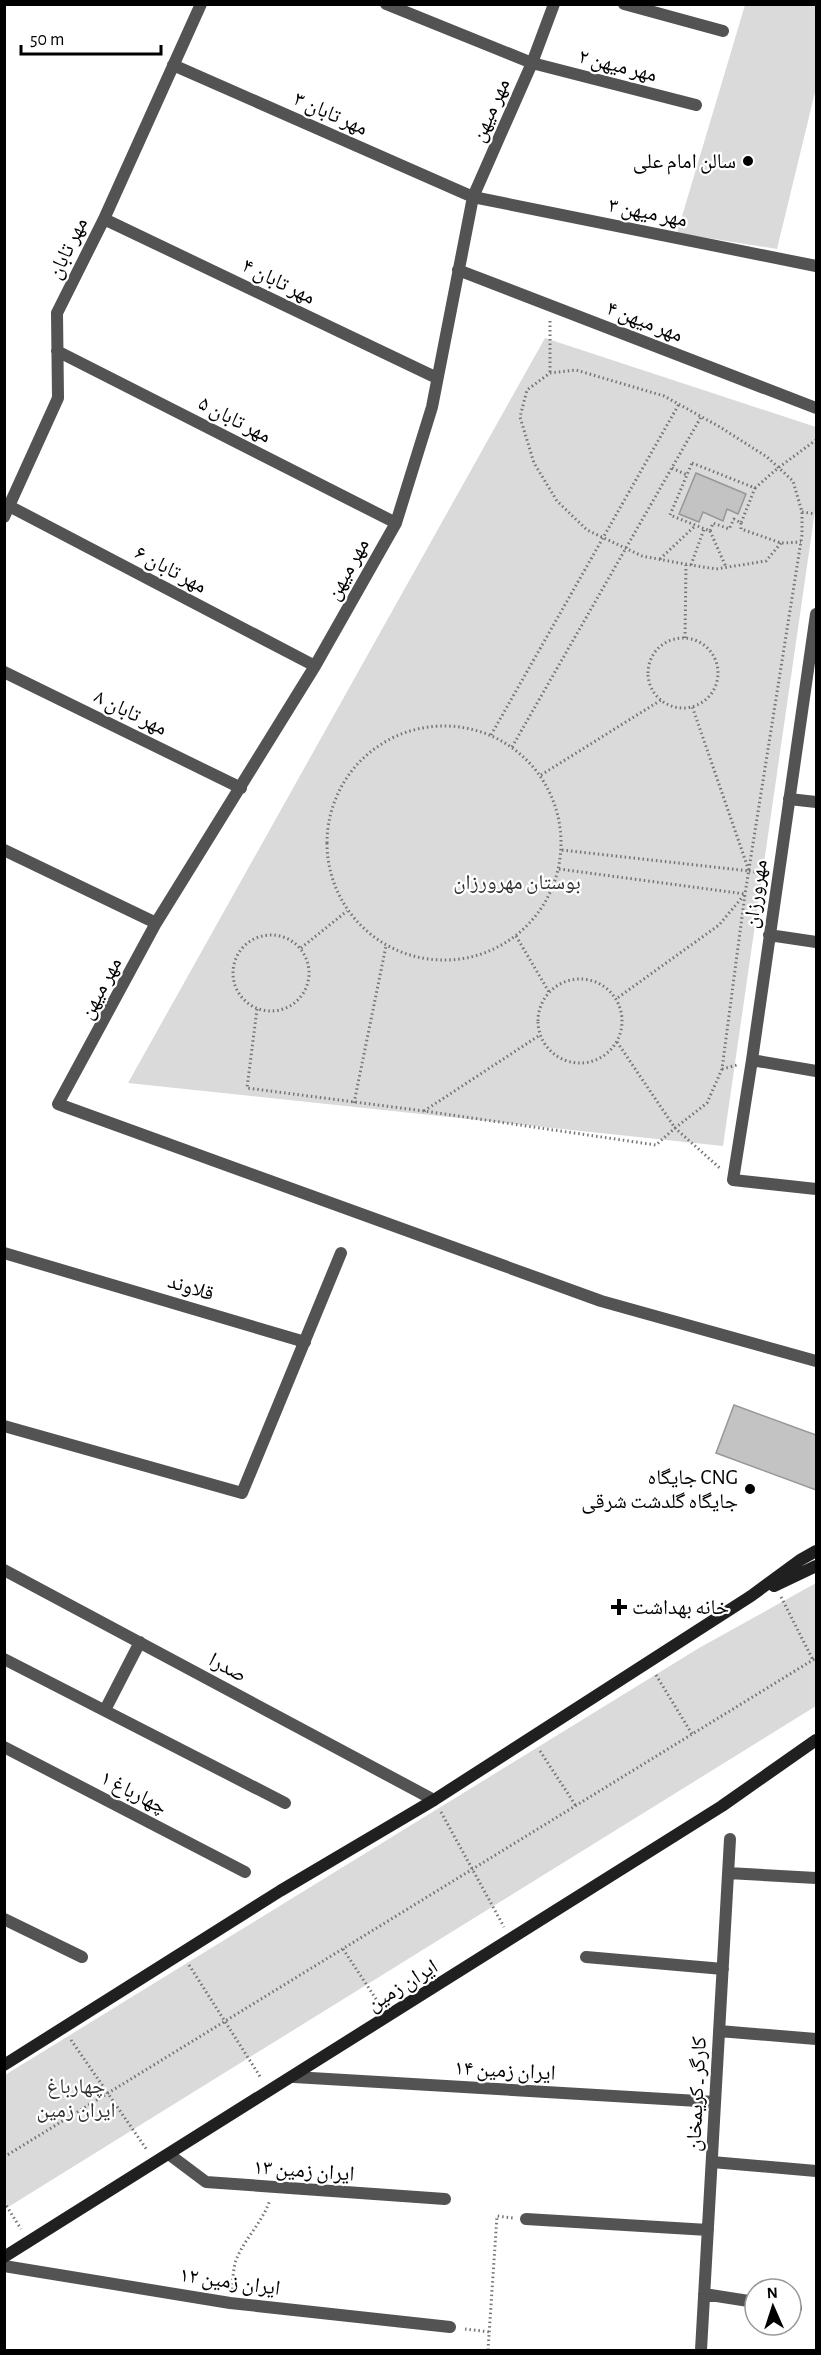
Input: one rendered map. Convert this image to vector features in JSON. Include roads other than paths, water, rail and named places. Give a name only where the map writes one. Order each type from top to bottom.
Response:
[{"type":"main road","points":[[4,2065],[280,1891],[434,1800],[751,1596],[816,1551]]},
{"type":"main road","points":[[751,1596],[816,1566]]},
{"type":"main road","name":"ایران زمین","points":[[4,2257],[170,2155],[722,1806],[816,1740]]},
{"type":"street","name":"مهر تابان","points":[[7,511],[58,398],[57,313],[104,219],[201,4]]},
{"type":"street","name":"مهر میهن ۲","points":[[386,4],[532,63],[696,105]]},
{"type":"street","name":"مهر میهن","points":[[554,4],[532,63],[472,197],[432,407],[396,523],[315,666],[156,923],[58,1104],[601,1301],[816,1361]]},
{"type":"street","points":[[624,4],[723,31]]},
{"type":"street","name":"مهر تابان ۳","points":[[173,65],[472,197]]},
{"type":"street","name":"مهر میهن ۳","points":[[472,197],[816,266]]},
{"type":"street","name":"مهر تابان ۴","points":[[104,219],[438,378]]},
{"type":"street","name":"مهر میهن ۴","points":[[458,270],[816,408]]},
{"type":"street","name":"مهر تابان ۵","points":[[57,351],[396,523]]},
{"type":"street","name":"مهر تابان ۶","points":[[7,511],[315,666]]},
{"type":"street","name":"مهرورزان","points":[[816,614],[812,670],[789,799],[733,1180],[816,1189]]},
{"type":"street","name":"مهر تابان ۸","points":[[4,672],[241,788]]},
{"type":"street","points":[[789,799],[816,802]]},
{"type":"street","points":[[4,850],[156,923]]},
{"type":"street","points":[[769,935],[816,942]]},
{"type":"street","points":[[752,1060],[816,1071]]},
{"type":"street","name":"قلاوند","points":[[4,1253],[305,1342]]},
{"type":"street","points":[[4,1426],[242,1493],[341,1253]]},
{"type":"street","name":"صدرا","points":[[4,1570],[434,1800]]},
{"type":"street","points":[[105,1710],[140,1642]]},
{"type":"street","points":[[4,1659],[285,1803]]},
{"type":"street","name":"چهارباغ ۱","points":[[4,1747],[245,1872]]},
{"type":"street","name":"کارگر ـ کریمخان","points":[[701,2350],[730,1839]]},
{"type":"street","points":[[728,1873],[816,1878]]},
{"type":"street","points":[[4,1919],[82,1957]]},
{"type":"street","points":[[586,1957],[723,1969]]},
{"type":"street","points":[[719,2031],[816,2039]]},
{"type":"street","name":"ایران زمین ۱۴","points":[[294,2077],[715,2102]]},
{"type":"street","name":"ایران زمین ۱۳","points":[[170,2155],[207,2182],[445,2199]]},
{"type":"street","points":[[712,2162],[816,2171]]},
{"type":"street","points":[[526,2219],[708,2230]]},
{"type":"street","name":"ایران زمین ۱۲","points":[[4,2266],[231,2303],[450,2327]]},
{"type":"street","points":[[704,2294],[743,2300]]},
{"type":"place","name":"سالن امام علی","points":[[748,161]]},
{"type":"place","name":"جایگاه CNG جایگاه گلدشت شرقی","points":[[750,1489]]},
{"type":"place","name":"خانه بهداشت","points":[[619,1607]]},
{"type":"park label","name":"بوستان مهرورزان","points":[[517,882]]},
{"type":"park label","name":"چهارباغ ایران زمین","points":[[76,2098]]}]
